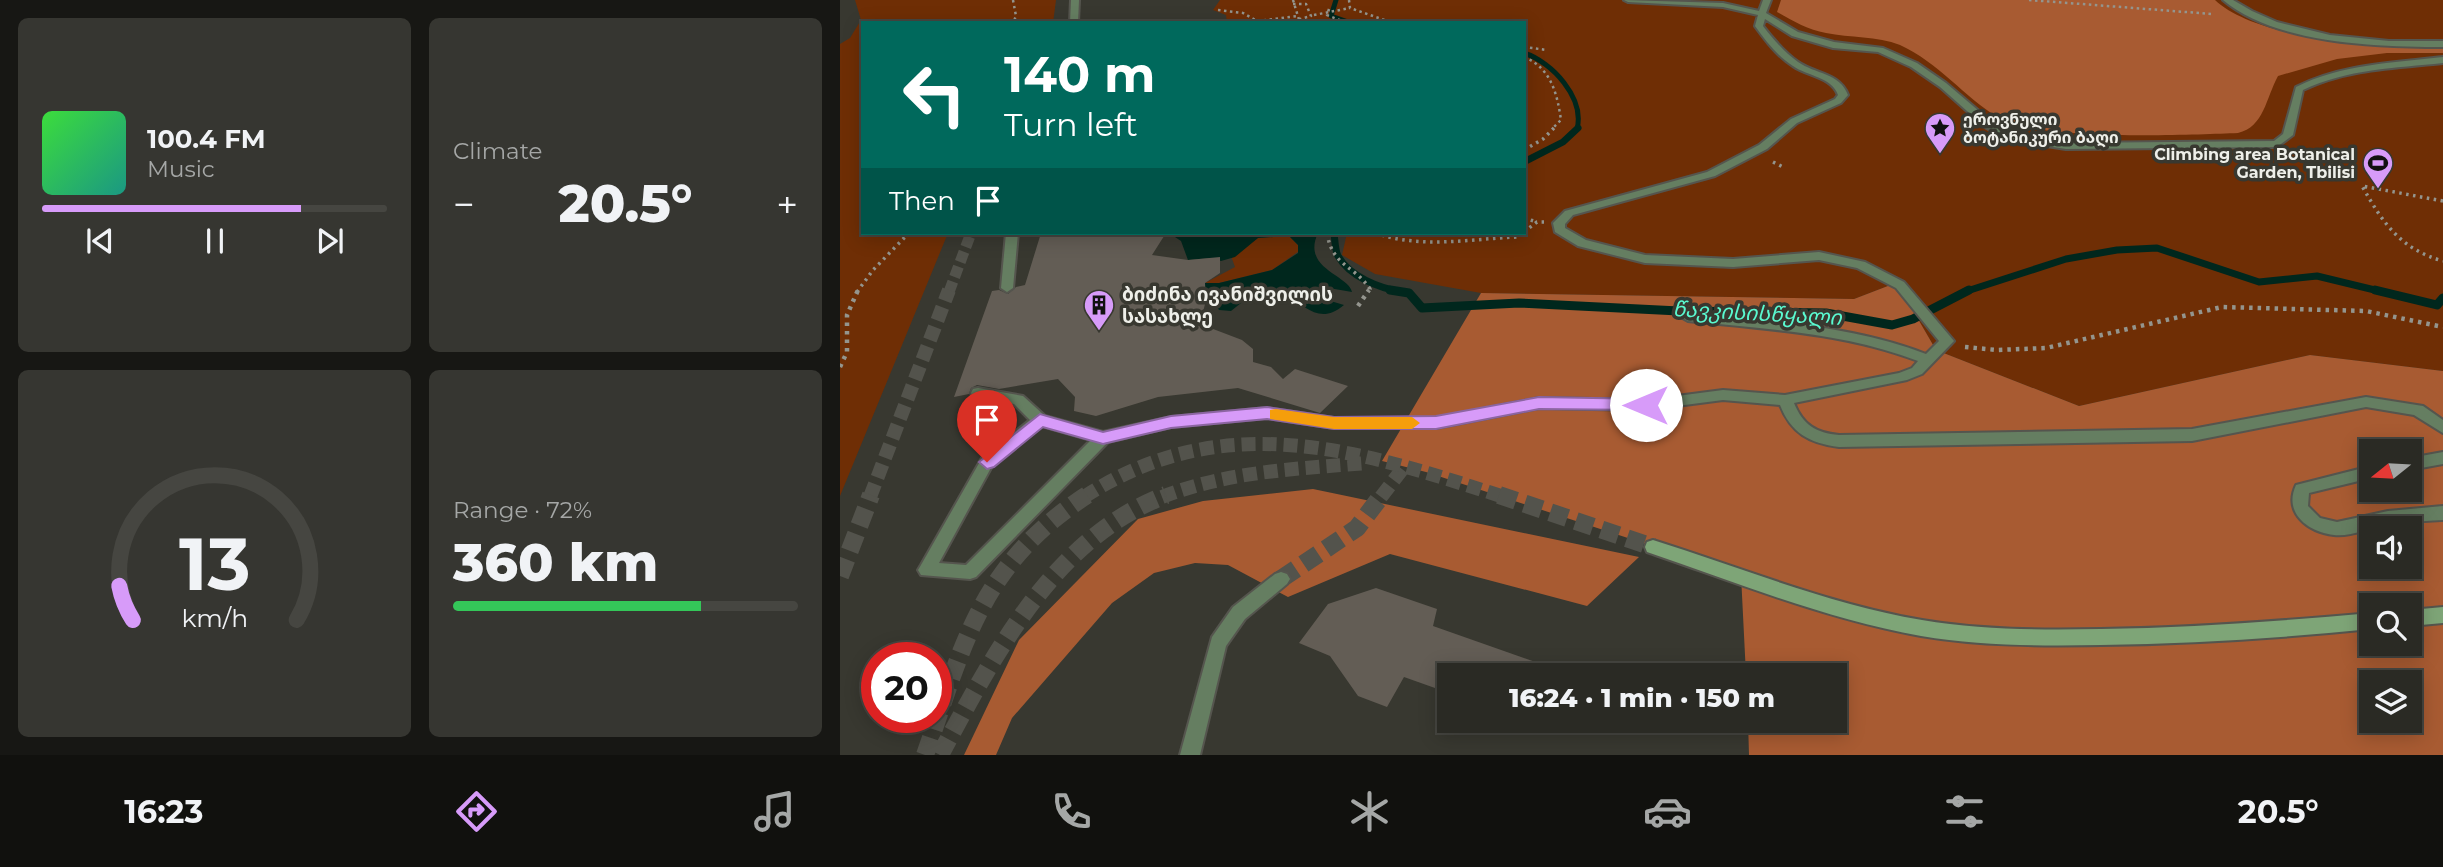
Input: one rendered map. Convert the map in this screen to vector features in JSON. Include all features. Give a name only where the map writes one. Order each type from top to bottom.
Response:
[{"type":"main road","points":[[1653,547],[1826,603],[1909,625],[1951,632],[2086,638],[2205,635],[2359,622]]},
{"type":"main road","points":[[2422,617],[2443,615]]},
{"type":"street","points":[[1074,0],[1074,21]]},
{"type":"street","points":[[1628,0],[1724,5],[1762,14],[1795,34],[1833,45],[1880,50],[1902,59],[1943,85],[2001,132],[2066,146],[2277,144],[2288,135],[2299,89],[2313,81],[2342,73],[2443,60]]},
{"type":"street","points":[[978,393],[1018,400],[1040,420],[1103,438],[1171,422],[1267,413],[1334,423],[1436,422],[1539,403],[1646,405],[1723,395],[1785,400],[1902,377],[1917,371],[1947,341],[1935,330],[1911,297],[1888,277],[1861,265],[1833,258],[1799,257],[1732,263],[1645,260],[1582,243],[1559,230],[1559,223],[1569,213],[1711,174],[1733,164],[1763,147],[1794,121],[1838,101],[1843,95],[1837,84],[1797,65],[1759,26],[1767,0]]},
{"type":"street","points":[[2227,0],[2259,18],[2331,36],[2443,44]]},
{"type":"street","points":[[1007,288],[1012,235]]},
{"type":"street","points":[[1688,317],[1854,336],[1904,349],[1928,360]]},
{"type":"street","points":[[1785,400],[1793,421],[1800,428],[1823,439],[1839,441],[2192,435],[2366,402],[2418,410],[2443,428]]},
{"type":"street","points":[[1040,420],[987,462],[927,570],[970,572],[1103,438]]},
{"type":"street","points":[[2422,462],[2443,458]]},
{"type":"street","points":[[2359,474],[2322,481],[2302,489],[2301,508],[2315,524],[2337,529],[2388,518],[2443,513]]},
{"type":"street","points":[[1190,755],[1218,643],[1239,613],[1281,579]]},
{"type":"path","points":[[1013,0],[1016,16],[1014,21]]},
{"type":"path","points":[[1349,0],[1350,8]]},
{"type":"path","points":[[2029,0],[2212,14]]},
{"type":"path","points":[[2133,0],[2138,8]]},
{"type":"path","points":[[1293,2],[1306,4],[1312,16]]},
{"type":"path","points":[[1293,2],[1300,19]]},
{"type":"path","points":[[1271,21],[1300,19],[1350,8],[1386,21]]},
{"type":"path","points":[[1329,9],[1327,15],[1342,21]]},
{"type":"path","points":[[1218,10],[1243,13],[1255,21]]},
{"type":"path","points":[[1526,47],[1547,50]]},
{"type":"path","points":[[1526,58],[1539,64],[1551,80],[1561,120],[1543,139],[1526,149]]},
{"type":"path","points":[[2443,201],[2362,186],[2386,229],[2396,241],[2430,258],[2443,261]]},
{"type":"path","points":[[1526,219],[1537,222]]},
{"type":"path","points":[[840,367],[849,348],[847,317],[861,286],[907,235]]},
{"type":"path","points":[[1327,235],[1330,252],[1337,262],[1360,277],[1370,289],[1358,306]]},
{"type":"path","points":[[1381,235],[1398,241],[1417,239],[1440,244],[1520,235]]},
{"type":"path","points":[[1947,341],[1964,347],[1997,350],[2046,348],[2207,309],[2237,306],[2366,311],[2443,325]]},
{"type":"shaded area","points":[[855,0],[1056,0],[1053,21],[861,21],[861,235],[947,235],[840,496],[840,44],[850,38],[861,20]]},
{"type":"shaded area","name":"ეროვნული ბოტანიკური ბაღი","points":[[1220,0],[2443,0],[2443,371],[2310,355],[2079,406],[1936,350],[1903,293],[1893,284],[1854,299],[1481,293],[1375,274],[1342,255],[1347,235],[1526,235],[1526,21],[1227,21],[1226,15],[1213,10]]},
{"type":"shaded area","points":[[1781,0],[2215,0],[2235,14],[2260,25],[2291,33],[2357,44],[2443,48],[2443,53],[2387,53],[2337,59],[2278,76],[2259,118],[2247,130],[2238,133],[2079,133],[2018,125],[1999,118],[1914,52],[1891,42],[1826,33],[1807,27],[1777,12]]},
{"type":"shaded area","points":[[1289,236],[1298,245],[1299,251],[1272,270],[1219,283],[1205,283],[1235,267],[1231,256],[1258,238]]},
{"type":"shaded area","points":[[1893,284],[1903,293],[1936,350],[2079,406],[2310,355],[2443,371],[2443,755],[1749,755],[1748,733],[1847,733],[1847,663],[1745,663],[1741,575],[1426,472],[1382,461],[1481,293],[1854,299]]},
{"type":"shaded area","points":[[1313,489],[1639,557],[1587,606],[1390,554],[1288,597],[1228,565],[1195,563],[1154,573],[1112,603],[1012,718],[996,755],[964,755],[1019,640],[1138,519],[1203,501]]},
{"type":"water","points":[[1317,235],[1314,245],[1320,263],[1349,286],[1352,292],[1323,287],[1314,296],[1344,305],[1327,314],[1313,312],[1285,297],[1241,303],[1231,311],[1219,310],[1205,290],[1205,283],[1219,283],[1272,270],[1298,253],[1298,245],[1289,236],[1258,238],[1235,257],[1221,261],[1211,258],[1188,260],[1181,241],[1175,237]]},
{"type":"building","name":"ბიძინა ივანიშვილის სასახლე","points":[[1040,235],[1165,235],[1152,255],[1188,260],[1220,257],[1220,273],[1205,283],[1206,300],[1200,324],[1242,340],[1253,349],[1253,362],[1271,367],[1283,379],[1295,369],[1348,386],[1320,413],[1238,388],[1158,397],[1096,416],[1074,411],[1075,397],[1058,379],[999,389],[977,385],[971,388],[969,394],[954,397],[992,291],[999,290],[1008,294],[1016,287],[1025,285]]},
{"type":"building","points":[[1376,588],[1437,609],[1433,626],[1538,663],[1437,663],[1437,689],[1404,677],[1387,707],[1358,696],[1330,656],[1299,643],[1328,604]]},
{"type":"waterway","name":"წავკისისწყალი","points":[[1336,0],[1331,16],[1345,21]]},
{"type":"waterway","name":"წავკისისწყალი","points":[[1526,54],[1545,64],[1564,83],[1576,105],[1577,129]]},
{"type":"waterway","name":"წავკისისწყალი","points":[[1526,161],[1563,142],[1577,129]]},
{"type":"waterway","name":"წავკისისწყალი","points":[[1334,235],[1338,256],[1357,276],[1384,288],[1400,292]]},
{"type":"waterway","name":"წავკისისწყალი","points":[[1967,291],[2066,259],[2117,250],[2157,248],[2259,282],[2317,276],[2383,292]]},
{"type":"waterway","name":"წავკისისწყალი","points":[[1390,290],[1400,292]]},
{"type":"waterway","name":"წავკისისწყალი","points":[[2375,290],[2437,305],[2443,298]]},
{"type":"waterway","name":"წავკისისწყალი","points":[[1400,292],[1409,293],[1422,308],[1519,303],[1679,311],[1826,313],[1892,325],[1913,319],[1967,291]]},
{"type":"tunnel","points":[[949,292],[970,235]]},
{"type":"tunnel","points":[[870,497],[949,290]]},
{"type":"tunnel","points":[[1085,496],[1136,469],[1188,452],[1240,445],[1292,445],[1344,452],[1396,464],[1504,497]]},
{"type":"tunnel","points":[[1162,497],[1238,476],[1367,463]]},
{"type":"tunnel","points":[[1381,497],[1404,467]]},
{"type":"tunnel","points":[[840,576],[871,495]]},
{"type":"tunnel","points":[[940,755],[1005,640],[1059,570],[1091,540],[1126,514],[1166,495]]},
{"type":"tunnel","points":[[1281,579],[1357,528],[1382,495]]},
{"type":"tunnel","points":[[1499,495],[1653,547]]},
{"type":"tunnel","points":[[925,755],[965,642],[980,609],[999,578],[1022,549],[1051,522],[1085,496]]},
{"type":"slow traffic","points":[[1276,415],[1334,423],[1412,423]]},
{"type":"place","name":"ეროვნული ბოტანიკური ბაღი","points":[[1940,155]]},
{"type":"place","name":"Climbing area Botanical Garden, Tbilisi","points":[[2378,190]]},
{"type":"place","name":"ბიძინა ივანიშვილის სასახლე","points":[[1099,332]]},
{"type":"route","points":[[987,462],[1040,420],[1103,438],[1171,422],[1267,413],[1334,423],[1436,422],[1487,414],[1516,405],[1539,403],[1646,405]]}]
